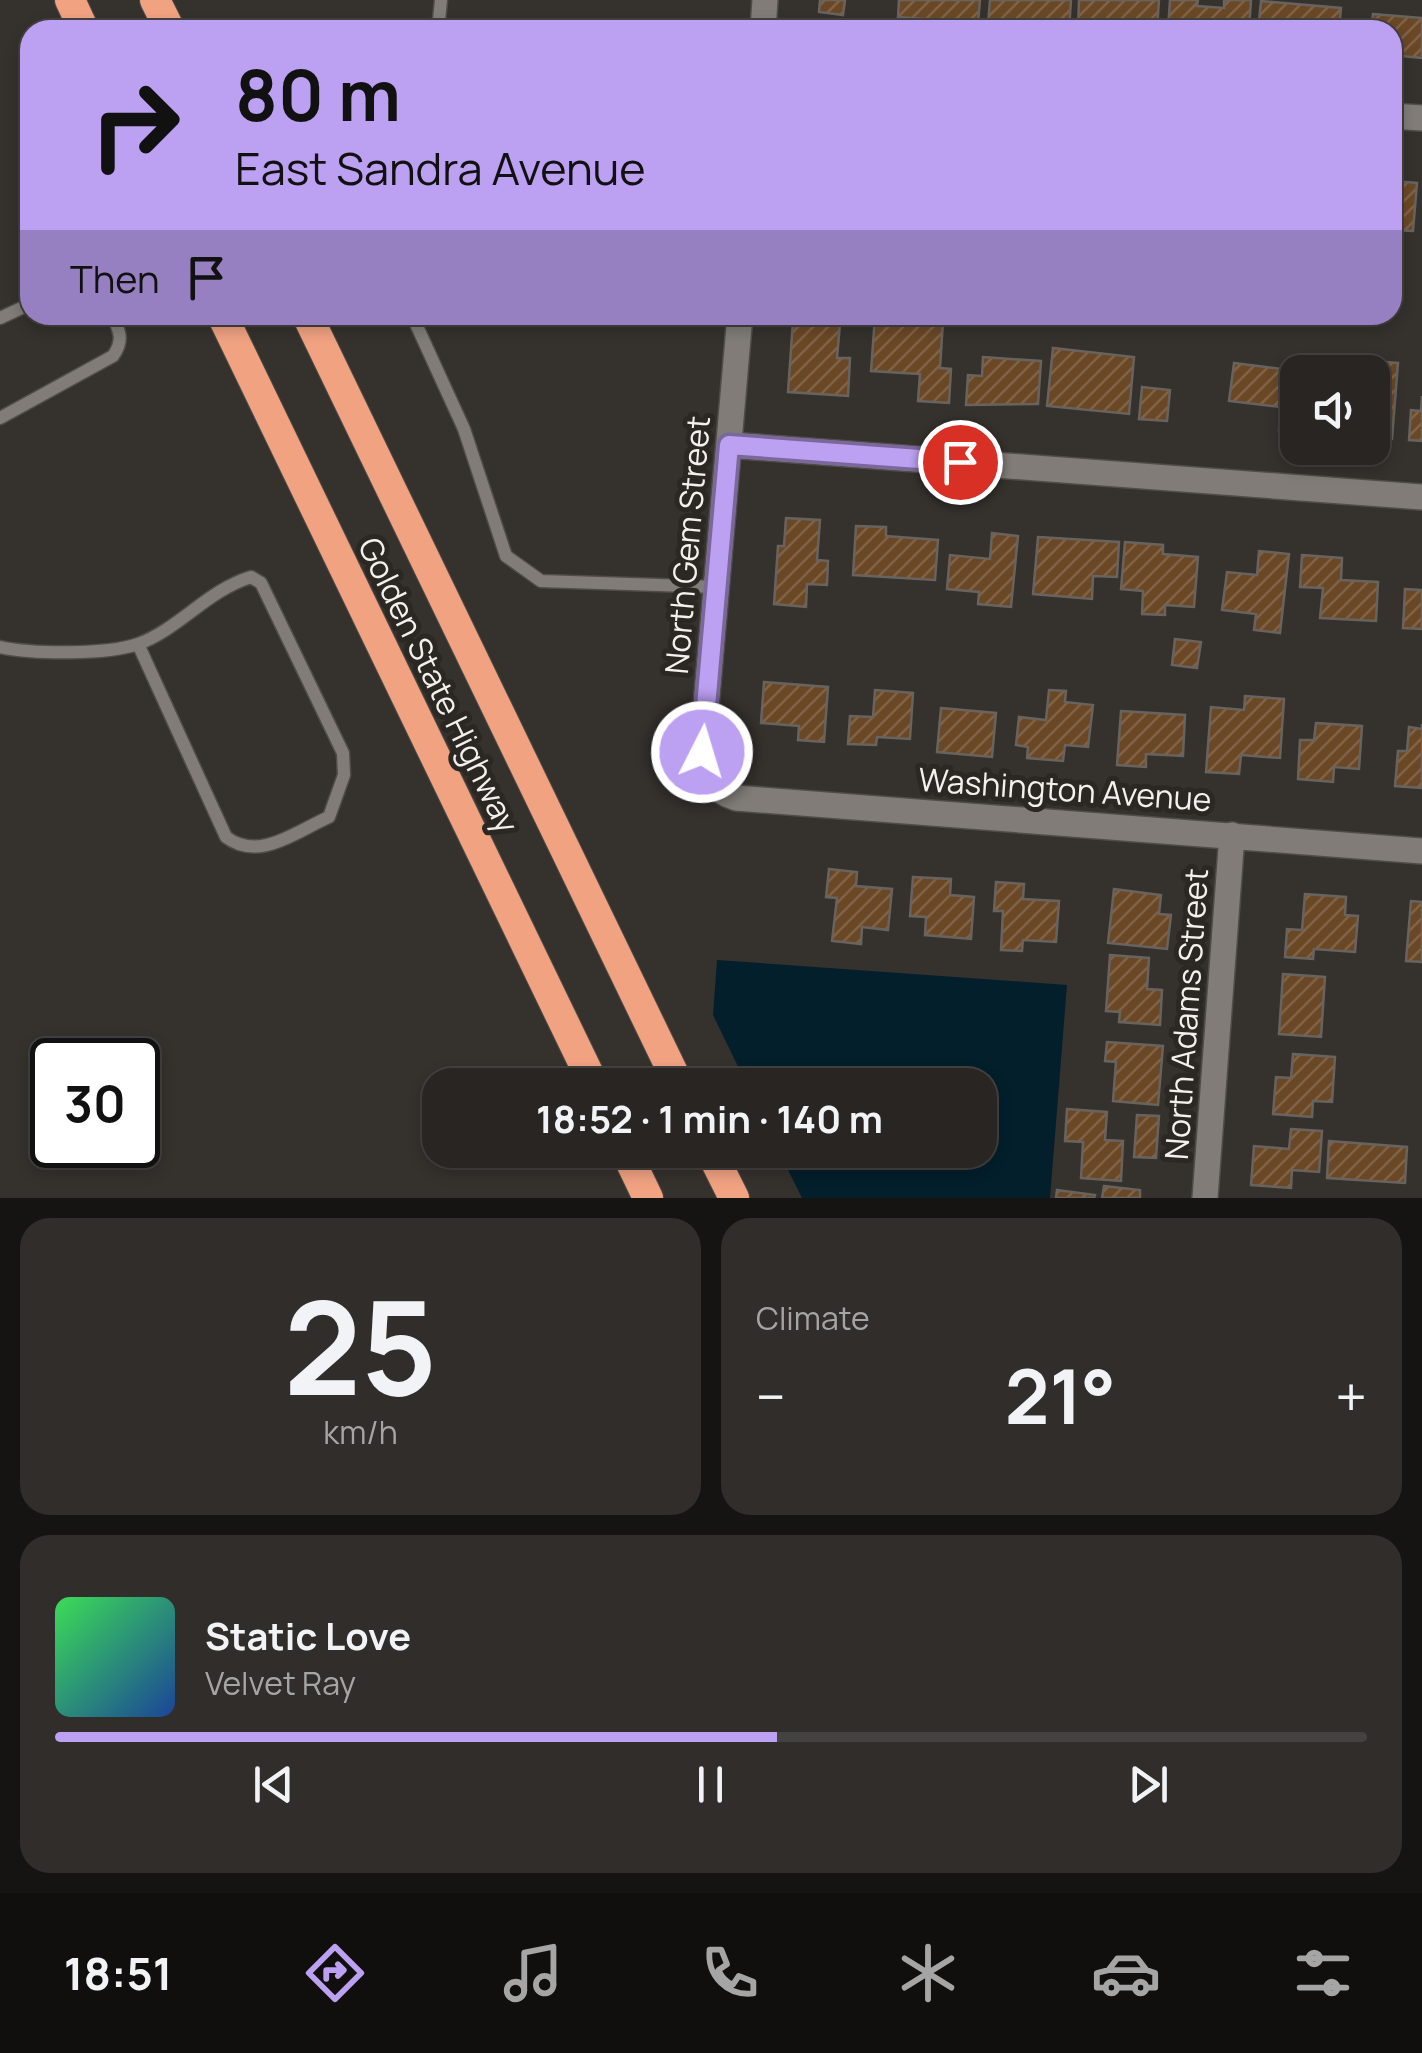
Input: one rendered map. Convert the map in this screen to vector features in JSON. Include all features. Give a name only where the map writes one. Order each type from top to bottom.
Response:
[{"type":"highway","name":"Golden State Highway","points":[[227,325],[586,1068]]},
{"type":"highway","name":"Golden State Highway","points":[[312,325],[671,1068]]},
{"type":"highway","points":[[634,1168],[648,1198]]},
{"type":"highway","points":[[719,1168],[734,1198]]},
{"type":"street","name":"North Gem Street","points":[[708,780],[702,752],[739,325]]},
{"type":"street","points":[[729,445],[1422,497]]},
{"type":"street","name":"Washington Avenue","points":[[708,780],[719,792],[736,798],[1422,851]]},
{"type":"street","name":"North Adams Street","points":[[1205,1198],[1232,834]]},
{"type":"lane","points":[[0,418],[113,356],[120,346],[117,325]]},
{"type":"lane","points":[[416,325],[464,429],[506,556],[541,580],[716,586]]},
{"type":"lane","points":[[0,647],[35,655],[138,644],[232,583],[251,577],[261,583],[343,752],[344,776],[329,817],[256,850],[242,849],[226,838],[138,644]]},
{"type":"water","points":[[717,960],[1067,985],[1050,1198],[802,1198],[787,1168],[997,1168],[997,1068],[739,1068],[713,1015]]},
{"type":"building","points":[[820,0],[845,0],[843,15],[819,12]]},
{"type":"building","points":[[899,0],[980,0],[978,20],[898,17]]},
{"type":"building","points":[[990,0],[1071,0],[1070,20],[988,20]]},
{"type":"building","points":[[1079,0],[1159,0],[1158,20],[1078,20]]},
{"type":"building","points":[[1170,0],[1198,0],[1197,6],[1224,8],[1224,0],[1251,0],[1250,20],[1169,20]]},
{"type":"building","points":[[1261,1],[1341,8],[1340,20],[1259,20]]},
{"type":"building","points":[[1373,14],[1422,18],[1422,58],[1402,56],[1402,20],[1372,20]]},
{"type":"building","points":[[1402,182],[1417,183],[1413,231],[1402,230]]},
{"type":"building","points":[[793,325],[840,325],[837,358],[850,358],[848,396],[788,392]]},
{"type":"building","points":[[874,325],[943,325],[940,368],[951,369],[949,403],[918,401],[920,374],[871,371]]},
{"type":"building","points":[[1053,348],[1134,357],[1129,414],[1047,406]]},
{"type":"building","points":[[983,357],[1041,361],[1038,404],[966,405],[968,375],[982,376]]},
{"type":"building","points":[[1390,362],[1398,363],[1390,439]]},
{"type":"building","points":[[1234,363],[1280,369],[1280,407],[1229,401]]},
{"type":"building","points":[[1142,387],[1170,390],[1167,421],[1139,419]]},
{"type":"building","points":[[1422,396],[1422,441],[1409,440],[1411,410],[1421,411]]},
{"type":"building","points":[[786,518],[820,520],[817,560],[828,561],[827,585],[807,584],[806,607],[774,604],[778,546],[784,546]]},
{"type":"building","points":[[856,526],[886,527],[886,536],[938,540],[935,580],[853,575]]},
{"type":"building","points":[[992,533],[1018,536],[1011,607],[978,604],[979,592],[947,589],[950,555],[990,559]]},
{"type":"building","points":[[1038,537],[1119,542],[1117,577],[1093,576],[1092,599],[1033,594]]},
{"type":"building","points":[[1125,542],[1163,545],[1163,554],[1198,557],[1194,607],[1165,605],[1165,615],[1142,614],[1143,591],[1121,589]]},
{"type":"building","points":[[1259,551],[1289,554],[1280,633],[1254,630],[1256,614],[1222,610],[1227,572],[1257,575]]},
{"type":"building","points":[[1302,555],[1342,558],[1341,580],[1378,582],[1376,621],[1320,618],[1323,588],[1300,587]]},
{"type":"building","points":[[1405,589],[1422,590],[1422,629],[1403,628]]},
{"type":"building","points":[[1175,639],[1201,642],[1197,668],[1172,665]]},
{"type":"building","points":[[764,682],[828,687],[824,742],[798,740],[799,726],[761,723]]},
{"type":"building","points":[[875,690],[913,693],[910,739],[877,737],[876,745],[848,744],[850,716],[873,717]]},
{"type":"building","points":[[1049,690],[1066,691],[1065,702],[1093,705],[1088,747],[1065,745],[1063,761],[1027,758],[1028,747],[1016,745],[1019,717],[1046,720]]},
{"type":"building","points":[[1245,696],[1284,699],[1280,758],[1241,755],[1239,774],[1206,772],[1211,707],[1244,710]]},
{"type":"building","points":[[941,708],[996,713],[992,757],[937,752]]},
{"type":"building","points":[[1121,711],[1185,715],[1183,756],[1146,754],[1146,767],[1117,765]]},
{"type":"building","points":[[1316,723],[1362,726],[1359,769],[1334,767],[1333,782],[1298,779],[1300,740],[1314,740]]},
{"type":"building","points":[[1409,727],[1422,729],[1422,788],[1395,786],[1398,751],[1407,751]]},
{"type":"building","points":[[829,869],[857,872],[856,886],[892,889],[888,930],[862,927],[861,944],[832,941],[837,898],[826,897]]},
{"type":"building","points":[[913,877],[951,879],[950,895],[974,897],[971,939],[925,935],[926,917],[910,916]]},
{"type":"building","points":[[996,882],[1024,884],[1023,899],[1059,901],[1056,942],[1023,940],[1022,951],[1001,950],[1003,911],[994,911]]},
{"type":"building","points":[[1114,889],[1161,895],[1159,914],[1171,915],[1167,949],[1108,943]]},
{"type":"building","points":[[1305,894],[1346,897],[1345,915],[1358,916],[1355,952],[1314,949],[1313,959],[1285,957],[1287,929],[1302,930]]},
{"type":"building","points":[[1411,901],[1422,902],[1422,962],[1406,961]]},
{"type":"building","points":[[1110,955],[1149,958],[1147,989],[1162,990],[1160,1025],[1119,1022],[1120,1012],[1106,1011]]},
{"type":"building","points":[[1283,974],[1325,977],[1321,1037],[1279,1034]]},
{"type":"building","points":[[1107,1042],[1163,1046],[1158,1105],[1113,1101],[1116,1062],[1105,1061]]},
{"type":"building","points":[[1293,1054],[1335,1057],[1332,1102],[1313,1101],[1312,1117],[1273,1114],[1276,1077],[1291,1078]]},
{"type":"building","points":[[1067,1109],[1107,1112],[1105,1140],[1123,1141],[1121,1181],[1081,1178],[1083,1142],[1065,1141]]},
{"type":"building","points":[[1137,1115],[1159,1116],[1156,1158],[1134,1157]]},
{"type":"building","points":[[1291,1129],[1322,1131],[1319,1172],[1292,1170],[1291,1188],[1251,1185],[1254,1146],[1289,1149]]},
{"type":"building","points":[[1329,1141],[1407,1147],[1405,1183],[1327,1178]]},
{"type":"building","points":[[1104,1186],[1140,1190],[1140,1198],[1102,1198]]},
{"type":"building","points":[[1057,1190],[1095,1195],[1056,1198]]},
{"type":"route","points":[[702,752],[729,445],[960,462]]}]
